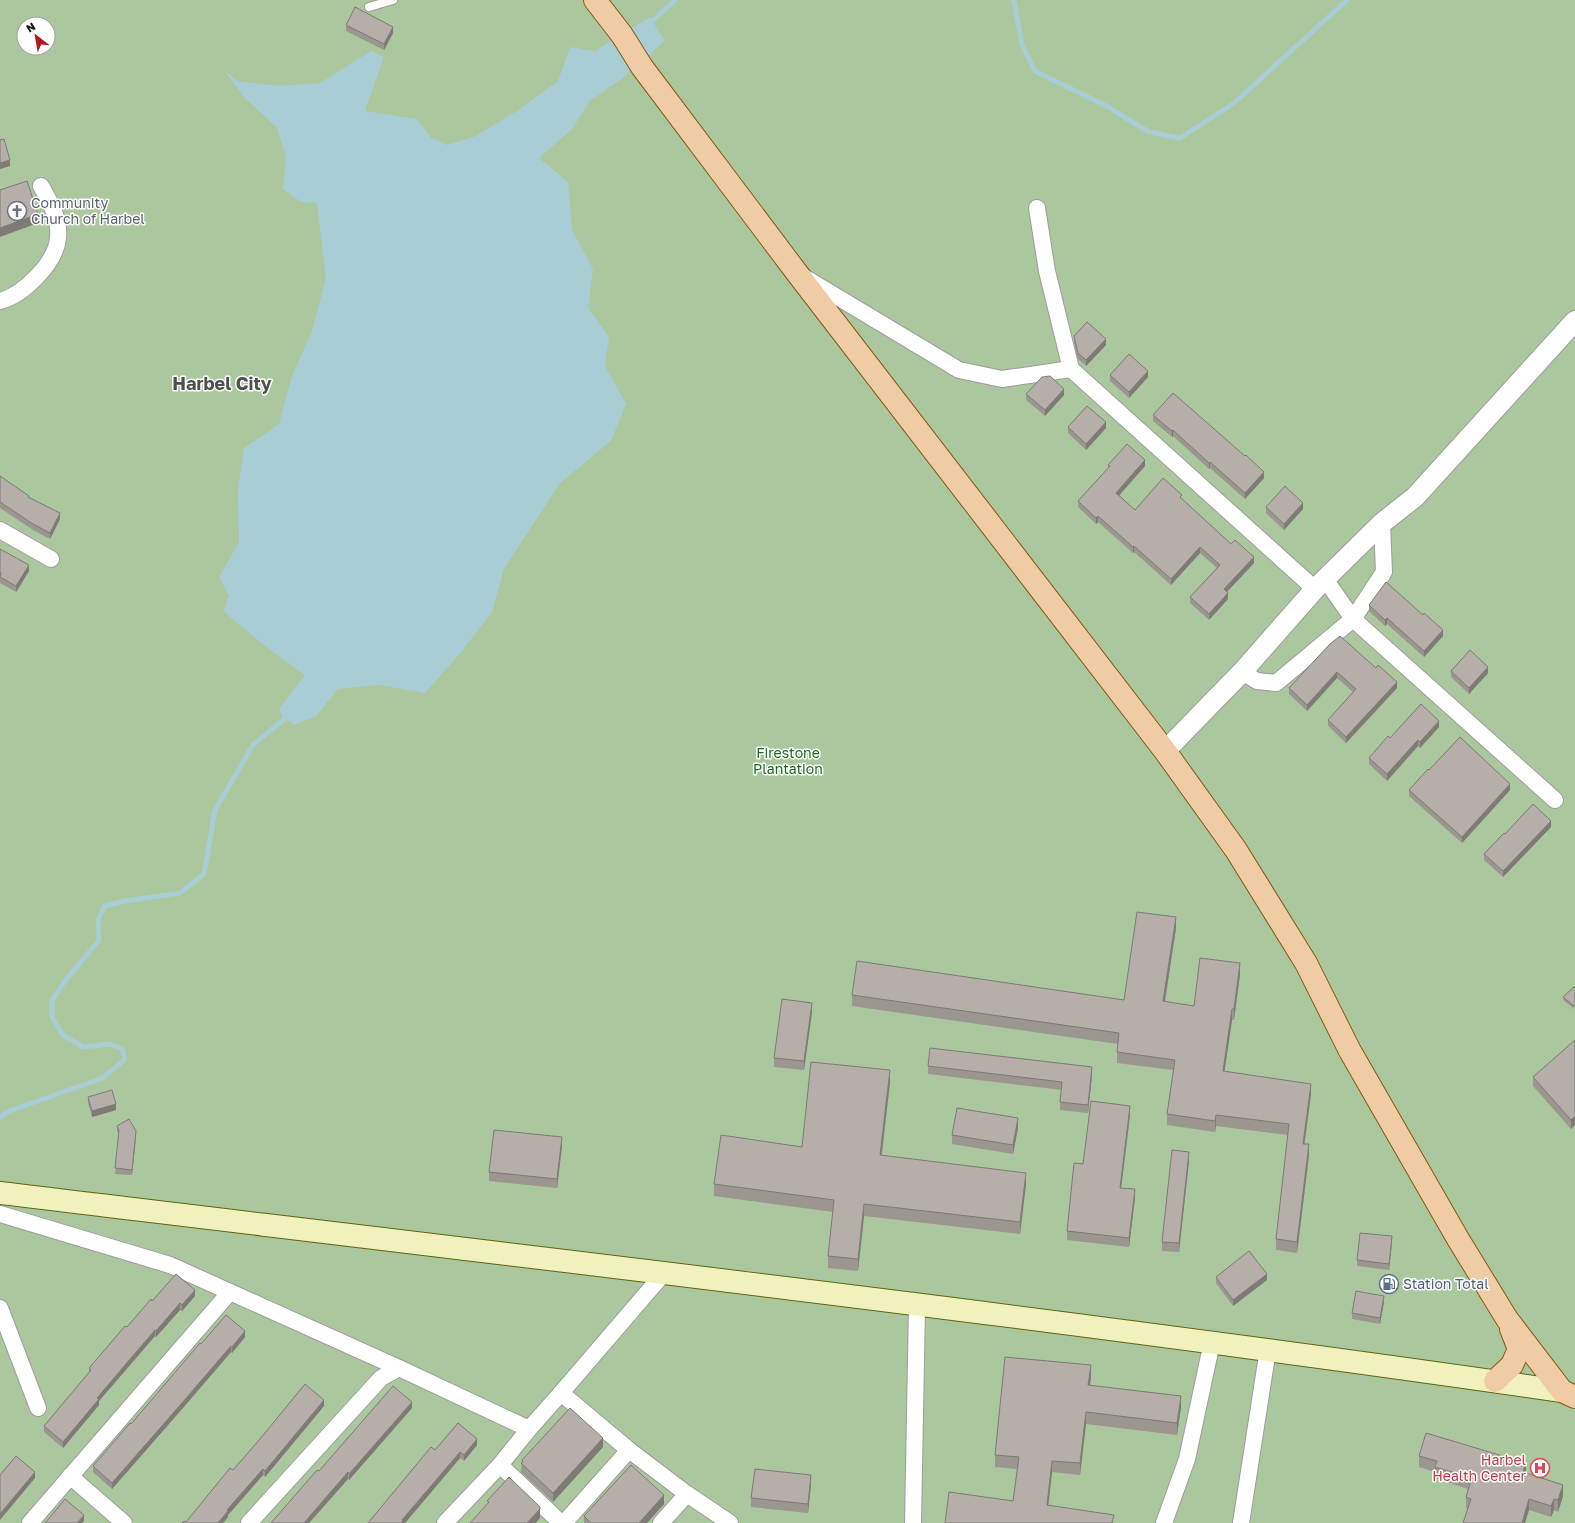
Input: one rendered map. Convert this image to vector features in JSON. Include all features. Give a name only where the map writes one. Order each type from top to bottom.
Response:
[{"type":"main road","points":[[595,0],[622,35],[642,66],[797,273],[1165,751],[1236,850],[1306,963],[1350,1051],[1458,1239],[1506,1319],[1520,1349],[1512,1365],[1495,1381]]},
{"type":"main road","points":[[0,1193],[664,1273],[1268,1349],[1495,1381],[1569,1394]]},
{"type":"main road","points":[[1506,1319],[1569,1394]]},
{"type":"street","points":[[0,301],[6,300],[33,282],[53,256],[58,238],[55,213],[41,186]]},
{"type":"street","points":[[1037,208],[1047,271],[1070,369],[1320,584],[1353,620],[1555,800]]},
{"type":"street","points":[[797,273],[959,370],[1002,379],[1070,369]]},
{"type":"street","points":[[1165,751],[1242,672],[1320,584],[1382,523],[1415,497],[1575,321]]},
{"type":"street","points":[[1242,672],[1257,681],[1276,683],[1353,620],[1384,572],[1382,523]]},
{"type":"street","points":[[0,530],[51,559]]},
{"type":"street","points":[[0,1214],[170,1265],[399,1368],[529,1429]]},
{"type":"street","points":[[445,1523],[500,1465],[529,1429],[664,1273]]},
{"type":"street","points":[[30,1523],[230,1292]]},
{"type":"street","points":[[913,1523],[917,1305]]},
{"type":"street","points":[[0,1308],[38,1408]]},
{"type":"street","points":[[1164,1523],[1187,1459],[1212,1342]]},
{"type":"street","points":[[1241,1523],[1268,1349]]},
{"type":"street","points":[[249,1523],[381,1378],[399,1368]]},
{"type":"street","points":[[561,1393],[629,1450],[687,1494],[730,1523]]},
{"type":"street","points":[[564,1523],[629,1450]]},
{"type":"street","points":[[500,1465],[561,1523]]},
{"type":"street","points":[[70,1476],[124,1523]]},
{"type":"street","points":[[661,1523],[687,1494]]},
{"type":"lane","points":[[369,7],[393,0]]},
{"type":"green space","name":"Firestone Plantation","points":[[0,0],[1575,0],[1575,1523],[0,1523]]},
{"type":"water","points":[[650,17],[665,41],[620,80],[590,101],[572,129],[539,158],[568,182],[572,230],[593,269],[588,308],[609,337],[605,366],[626,404],[611,441],[560,483],[504,569],[492,612],[457,657],[425,693],[379,685],[338,689],[316,716],[294,725],[283,717],[279,709],[305,675],[265,646],[223,611],[229,596],[219,577],[239,542],[238,490],[244,448],[279,424],[292,376],[312,331],[326,278],[317,203],[301,202],[283,189],[286,157],[277,128],[245,98],[223,69],[238,81],[279,86],[320,83],[371,51],[384,57],[365,111],[417,119],[431,138],[447,145],[476,136],[520,109],[558,81],[570,47],[595,51]]},
{"type":"building","points":[[355,7],[393,27],[384,44],[346,25]]},
{"type":"building","points":[[4,139],[10,160],[0,163],[0,140]]},
{"type":"building","name":"Community Church of Harbel","points":[[27,181],[38,214],[0,228],[0,190]]},
{"type":"building","points":[[1087,322],[1106,339],[1086,360],[1078,353],[1074,336]]},
{"type":"building","points":[[1129,354],[1148,371],[1129,392],[1110,375]]},
{"type":"building","points":[[1050,376],[1064,389],[1045,410],[1026,394],[1042,377]]},
{"type":"building","points":[[1173,393],[1264,472],[1245,493],[1173,430],[1172,431],[1153,415]]},
{"type":"building","points":[[1087,406],[1106,422],[1086,444],[1068,427]]},
{"type":"building","points":[[1127,444],[1145,460],[1116,493],[1135,510],[1163,478],[1182,495],[1180,497],[1231,544],[1235,540],[1254,557],[1224,589],[1228,593],[1209,614],[1190,597],[1220,565],[1200,547],[1171,579],[1134,546],[1133,547],[1098,516],[1096,518],[1078,501],[1110,466],[1108,465]]},
{"type":"building","points":[[0,476],[29,496],[28,497],[60,513],[50,533],[33,524],[0,502]]},
{"type":"building","points":[[1285,486],[1303,503],[1284,524],[1266,507]]},
{"type":"building","points":[[0,549],[29,565],[16,586],[0,577]]},
{"type":"building","points":[[1386,582],[1423,615],[1424,613],[1443,630],[1424,651],[1387,618],[1385,620],[1369,605]]},
{"type":"building","points":[[1340,636],[1376,668],[1378,665],[1397,682],[1346,737],[1328,720],[1356,689],[1337,672],[1307,705],[1289,688],[1330,644]]},
{"type":"building","points":[[1470,650],[1488,667],[1469,688],[1451,671]]},
{"type":"building","points":[[1421,704],[1439,721],[1420,742],[1418,740],[1387,774],[1369,758],[1388,736],[1390,738]]},
{"type":"building","points":[[1460,737],[1510,784],[1462,837],[1409,790]]},
{"type":"building","points":[[1533,804],[1551,821],[1503,871],[1484,854]]},
{"type":"building","points":[[1137,912],[1176,917],[1163,1001],[1194,1006],[1200,958],[1240,963],[1234,1009],[1232,1009],[1223,1071],[1311,1084],[1303,1144],[1309,1144],[1297,1242],[1276,1239],[1289,1124],[1216,1115],[1215,1121],[1167,1114],[1175,1060],[1117,1052],[1119,1033],[852,995],[857,961],[1124,1000]]},
{"type":"building","points":[[1575,986],[1575,1004],[1574,1006],[1563,997]]},
{"type":"building","points":[[782,999],[812,1003],[804,1061],[774,1058]]},
{"type":"building","points":[[1575,1040],[1575,1116],[1571,1120],[1533,1077]]},
{"type":"building","points":[[930,1048],[1092,1067],[1088,1105],[1060,1102],[1062,1082],[928,1066]]},
{"type":"building","points":[[811,1062],[890,1070],[880,1155],[1026,1173],[1020,1222],[864,1204],[858,1259],[828,1256],[834,1200],[714,1184],[721,1135],[802,1147]]},
{"type":"building","points":[[112,1090],[116,1104],[92,1111],[88,1097]]},
{"type":"building","points":[[1091,1101],[1130,1106],[1120,1188],[1135,1189],[1129,1238],[1067,1231],[1074,1163],[1083,1164]]},
{"type":"building","points":[[957,1108],[1018,1118],[1013,1145],[952,1135]]},
{"type":"building","points":[[129,1119],[136,1131],[132,1170],[115,1168],[119,1130],[117,1126]]},
{"type":"building","points":[[494,1130],[562,1137],[557,1179],[489,1172]]},
{"type":"building","points":[[1172,1150],[1189,1152],[1179,1243],[1162,1242]]},
{"type":"building","points":[[1360,1233],[1392,1236],[1389,1264],[1357,1260]]},
{"type":"building","points":[[1249,1251],[1267,1274],[1233,1300],[1216,1277]]},
{"type":"building","points":[[176,1274],[195,1290],[182,1305],[180,1303],[156,1331],[155,1330],[97,1398],[99,1399],[63,1442],[44,1426],[91,1370],[89,1368],[125,1326],[127,1327],[151,1299],[152,1301]]},
{"type":"building","points":[[1356,1291],[1384,1296],[1380,1318],[1352,1313]]},
{"type":"building","points":[[226,1315],[245,1331],[112,1483],[93,1466]]},
{"type":"building","points":[[1005,1357],[1091,1365],[1088,1385],[1181,1396],[1177,1423],[1086,1412],[1080,1463],[1052,1461],[1047,1505],[1114,1515],[1112,1523],[945,1523],[949,1492],[1013,1501],[1019,1457],[995,1455]]},
{"type":"building","points":[[305,1384],[324,1400],[265,1471],[263,1469],[227,1510],[228,1511],[218,1523],[182,1523],[184,1521],[186,1522],[230,1468],[233,1470]]},
{"type":"building","points":[[393,1386],[412,1402],[349,1474],[348,1472],[304,1523],[271,1523],[317,1470],[319,1471]]},
{"type":"building","points":[[570,1408],[603,1438],[553,1493],[521,1463],[523,1462],[522,1460]]},
{"type":"building","points":[[458,1423],[477,1439],[464,1455],[460,1452],[401,1523],[368,1523],[431,1447],[435,1450]]},
{"type":"building","points":[[1426,1433],[1526,1463],[1523,1472],[1563,1485],[1558,1500],[1554,1499],[1551,1506],[1529,1499],[1522,1523],[1463,1523],[1471,1499],[1466,1497],[1472,1478],[1435,1467],[1437,1461],[1419,1456]]},
{"type":"building","points":[[16,1456],[35,1472],[0,1514],[0,1475]]},
{"type":"building","points":[[631,1465],[664,1495],[639,1523],[591,1523],[584,1516]]},
{"type":"building","points":[[755,1469],[811,1475],[808,1504],[751,1498]]},
{"type":"building","points":[[509,1477],[540,1507],[540,1509],[527,1523],[470,1523],[489,1502],[487,1501]]},
{"type":"building","points":[[65,1499],[84,1515],[77,1523],[45,1523]]},
{"type":"waterway","points":[[648,25],[675,0]]},
{"type":"waterway","points":[[1013,0],[1022,45],[1035,71],[1108,107],[1149,132],[1180,138],[1233,104],[1347,0]]},
{"type":"waterway","points":[[0,1117],[12,1110],[103,1078],[125,1059],[122,1049],[110,1044],[83,1047],[63,1035],[52,1017],[52,1001],[65,981],[99,940],[98,919],[105,906],[125,901],[180,893],[204,874],[215,810],[253,745],[290,714]]},
{"type":"place","name":"Community Church of Harbel","points":[[17,211]]},
{"type":"place","name":"Station Total","points":[[1389,1284]]},
{"type":"place","name":"Harbel Health Center","points":[[1540,1468]]},
{"type":"district","name":"Harbel City","points":[[222,384]]}]
